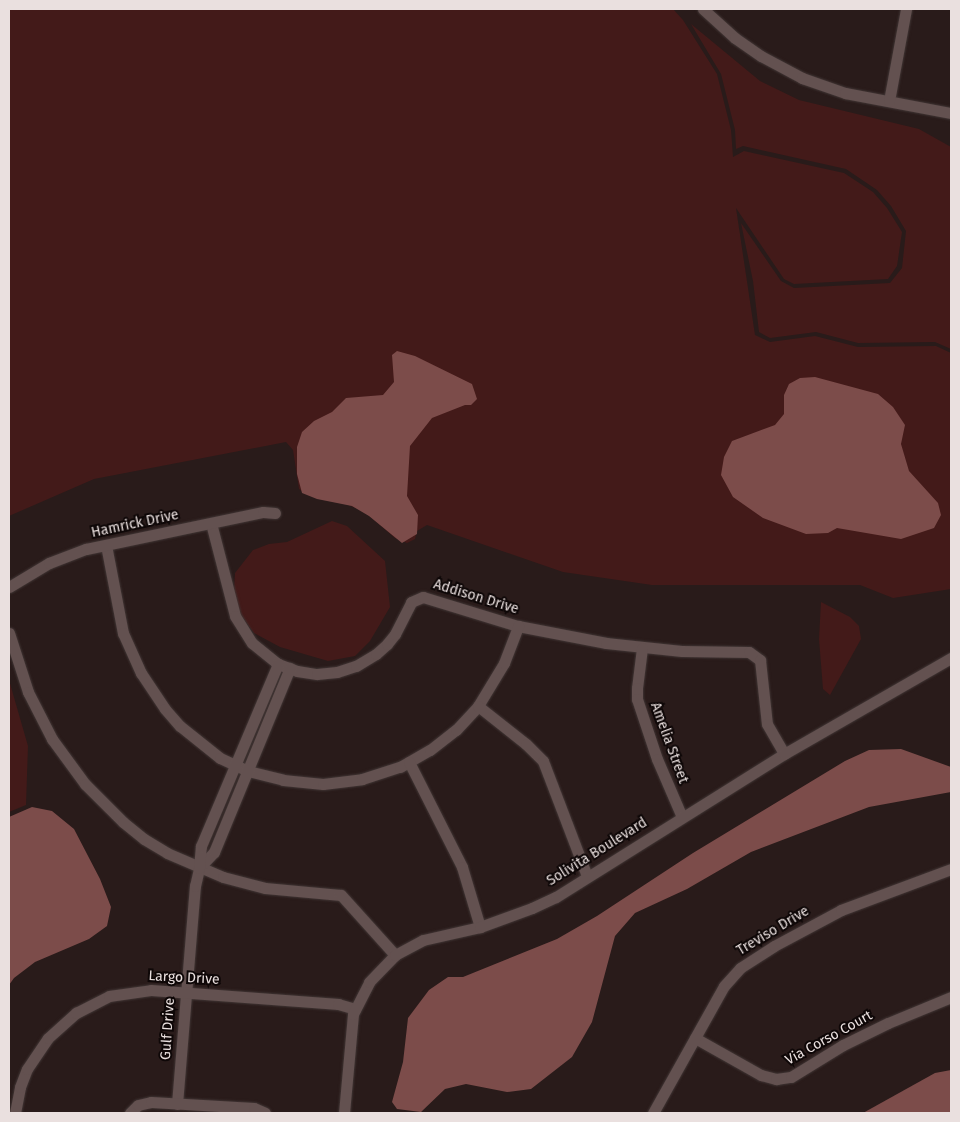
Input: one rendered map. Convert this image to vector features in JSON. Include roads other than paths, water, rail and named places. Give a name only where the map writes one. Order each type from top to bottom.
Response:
[{"type":"street","points":[[703,9],[735,38],[781,68],[838,91],[951,112]]},
{"type":"street","points":[[889,101],[906,9]]},
{"type":"street","name":"Hamrick Drive","points":[[9,587],[35,570],[63,556],[106,545],[263,512],[275,513]]},
{"type":"street","name":"Addison Drive","points":[[211,523],[235,616],[252,643],[278,664],[307,673],[327,673],[347,669],[366,662],[388,644],[400,626],[408,606],[419,597],[427,597],[518,626],[555,634],[642,648],[749,652],[757,656],[761,664],[767,724],[784,754]]},
{"type":"street","points":[[106,545],[124,632],[141,673],[166,709],[180,726],[220,758],[235,767],[296,782],[329,784],[376,776],[409,762],[443,741],[478,706],[500,670],[518,626]]},
{"type":"street","points":[[9,633],[23,679],[39,716],[58,750],[84,784],[110,810],[144,839],[199,868],[265,888],[341,895],[395,955]]},
{"type":"street","name":"Amelia Street","points":[[642,648],[637,699],[658,759],[682,816]]},
{"type":"street","name":"Solivita Boulevard","points":[[344,1113],[351,1024],[355,1008],[368,982],[395,955],[423,940],[480,927],[556,897],[682,816],[784,754],[951,658]]},
{"type":"street","name":"Gulf Drive","points":[[177,1104],[195,886],[201,846],[278,664]]},
{"type":"street","points":[[199,868],[214,852],[290,668]]},
{"type":"street","points":[[478,706],[526,744],[543,761],[587,876]]},
{"type":"street","points":[[409,762],[462,867],[480,927]]},
{"type":"street","name":"Treviso Drive","points":[[653,1113],[724,986],[740,968],[774,946],[841,910],[951,868]]},
{"type":"street","name":"Largo Drive","points":[[15,1113],[20,1087],[36,1053],[61,1024],[76,1013],[101,1000],[127,992],[151,990],[338,1004],[355,1008]]},
{"type":"street","name":"Via Corso Court","points":[[695,1038],[761,1075],[776,1079],[791,1077],[843,1045],[888,1022],[951,997]]},
{"type":"street","points":[[130,1113],[138,1105],[146,1102],[254,1108],[265,1113]]}]
